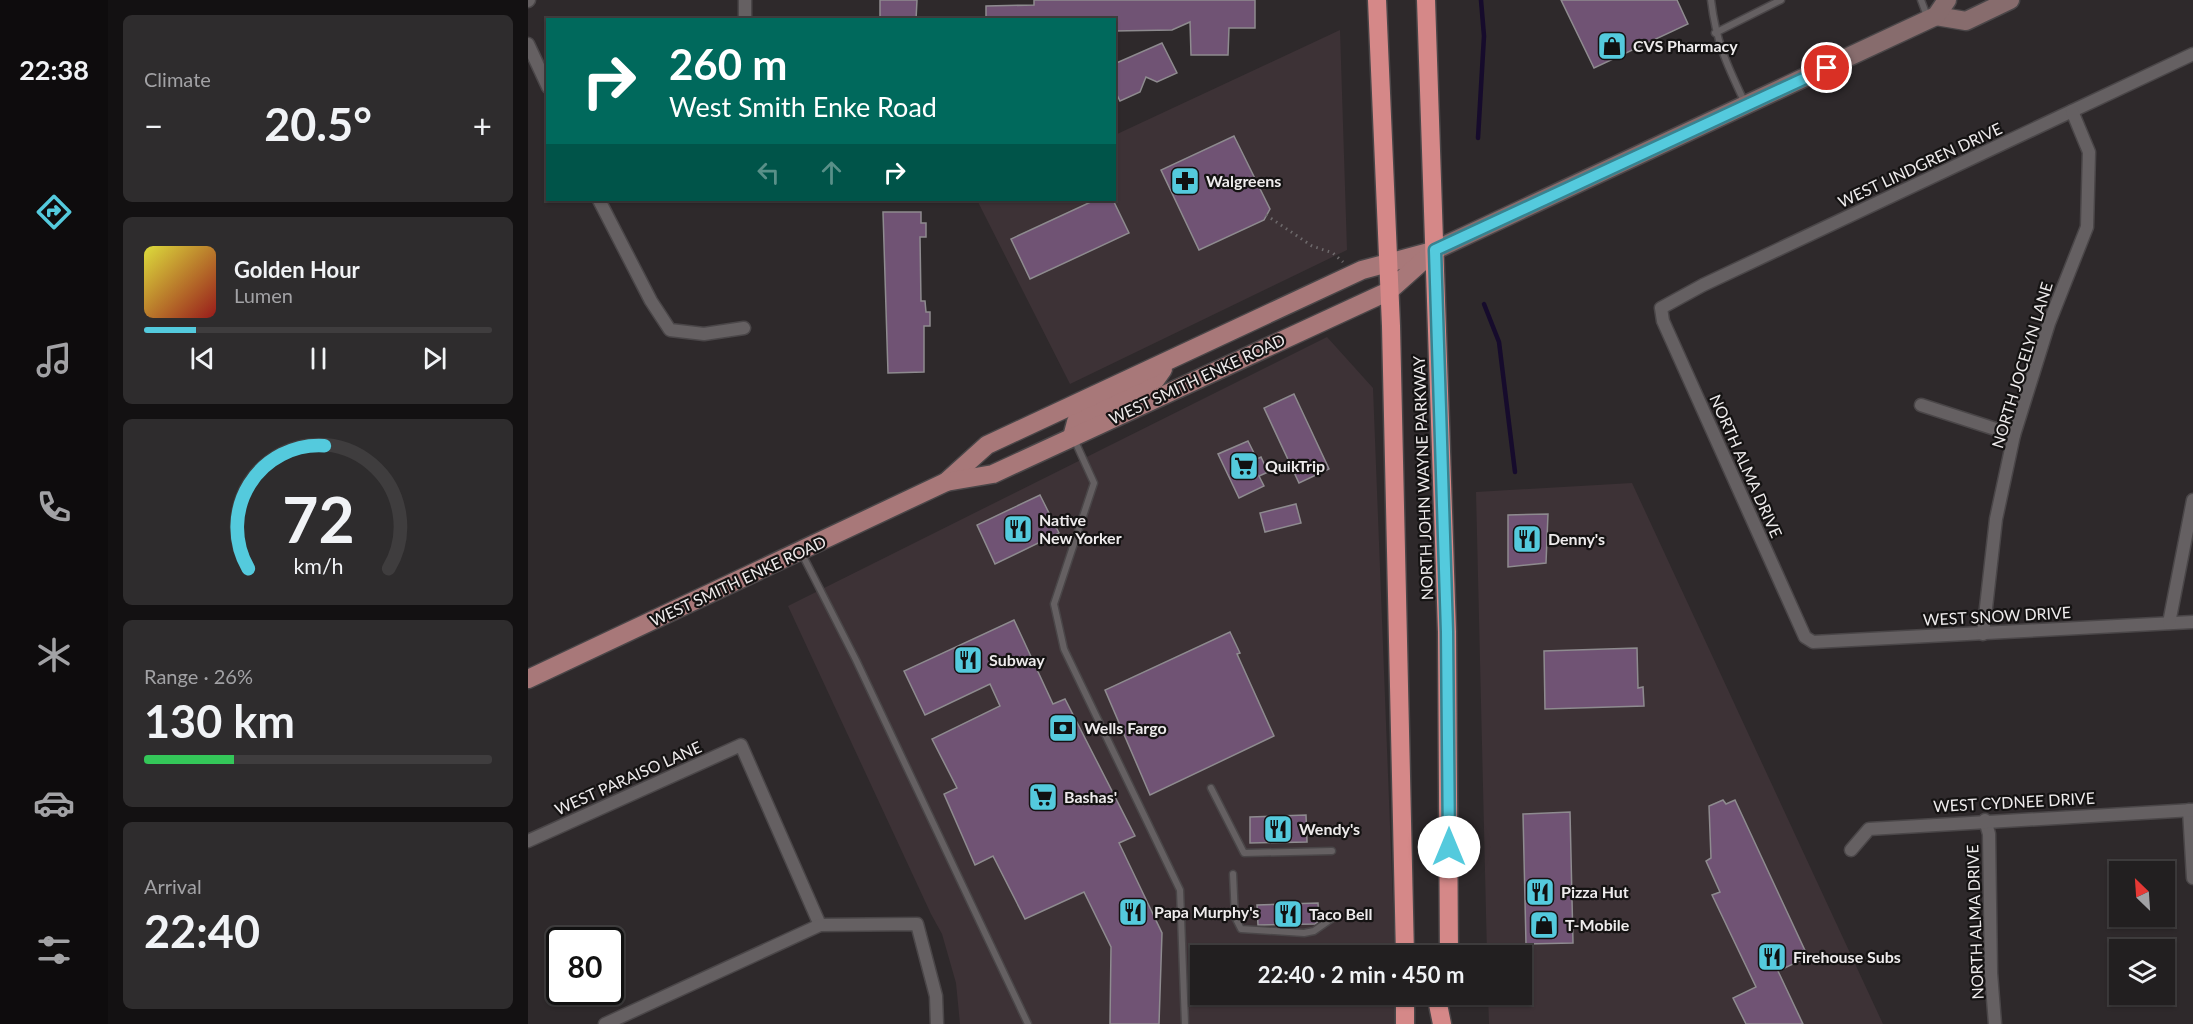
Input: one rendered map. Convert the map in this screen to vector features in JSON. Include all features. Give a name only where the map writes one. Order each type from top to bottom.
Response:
[{"type":"highway","points":[[1377,0],[1389,291],[1405,945]]},
{"type":"highway","name":"NORTH JOHN WAYNE PARKWAY","points":[[1426,0],[1447,632],[1449,945]]},
{"type":"highway","points":[[1405,1005],[1405,1024]]},
{"type":"highway","points":[[1438,1005],[1442,1024]]},
{"type":"highway","points":[[1449,1005],[1449,1024]]},
{"type":"main road","name":"WEST SMITH ENKE ROAD","points":[[946,482],[987,445],[1362,270],[1435,250]]},
{"type":"main road","name":"WEST SMITH ENKE ROAD","points":[[528,679],[946,482],[993,474],[1389,291],[1435,250]]},
{"type":"main road","points":[[1072,436],[1076,422],[1081,416],[1156,379],[1169,360]]},
{"type":"street","points":[[745,0],[745,18]]},
{"type":"street","points":[[1932,18],[1947,0]]},
{"type":"street","points":[[1932,18],[1966,21],[2010,0]]},
{"type":"street","name":"WEST SMITH ENKE ROAD","points":[[1435,250],[1932,18]]},
{"type":"street","points":[[528,44],[546,83]]},
{"type":"street","name":"WEST LINDGREN DRIVE","points":[[1662,308],[1704,285],[2193,54]]},
{"type":"street","name":"NORTH JOCELYN LANE","points":[[1983,634],[1996,519],[2014,435],[2049,322],[2087,227],[2088,152],[2072,111]]},
{"type":"street","points":[[600,201],[651,301],[670,330],[704,334],[744,328]]},
{"type":"street","name":"NORTH ALMA DRIVE","points":[[1662,308],[1663,321],[1805,637]]},
{"type":"street","points":[[1921,405],[2014,435]]},
{"type":"street","points":[[2169,623],[2193,500]]},
{"type":"street","name":"WEST SNOW DRIVE","points":[[1805,637],[1813,642],[2193,622]]},
{"type":"street","name":"WEST PARAISO LANE","points":[[528,842],[741,745],[820,926]]},
{"type":"street","name":"WEST CYDNEE DRIVE","points":[[1851,850],[1869,829],[1985,820],[2191,810],[2193,878]]},
{"type":"street","name":"NORTH ALMA DRIVE","points":[[1985,820],[1989,834],[1991,974],[1995,1024]]},
{"type":"street","points":[[605,1024],[820,926],[917,924],[936,996],[938,1024]]},
{"type":"lane","points":[[1712,0],[1715,33],[1746,106]]},
{"type":"lane","points":[[1715,33],[1781,0]]},
{"type":"lane","points":[[1921,0],[1932,18]]},
{"type":"lane","points":[[1072,436],[1094,483],[1054,604],[1064,649],[1180,890],[1185,1024]]},
{"type":"lane","points":[[801,552],[856,660],[1028,1024]]},
{"type":"lane","points":[[1211,788],[1244,853],[1332,851]]},
{"type":"lane","points":[[1233,874],[1235,917],[1241,928],[1304,933],[1314,931],[1334,917]]},
{"type":"path","points":[[1266,214],[1312,246],[1333,253],[1344,263],[1349,260]]},
{"type":"shaded area","points":[[1340,30],[1347,250],[1070,384],[978,201],[1116,201],[1116,135]]},
{"type":"shaded area","points":[[1327,337],[1373,388],[1395,945],[1190,945],[1190,1005],[1397,1005],[1398,1024],[960,1024],[956,983],[942,934],[788,606]]},
{"type":"shaded area","points":[[1632,483],[1883,1024],[1489,1024],[1488,1005],[1532,1005],[1532,945],[1487,945],[1476,492]]},
{"type":"building","points":[[880,0],[917,0],[916,18],[880,18]]},
{"type":"building","points":[[1034,0],[1255,0],[1255,28],[1229,28],[1228,55],[1191,55],[1190,22],[1172,30],[1116,31],[1116,18],[986,18],[986,6],[1034,5]]},
{"type":"building","name":"CVS Pharmacy","points":[[1561,0],[1677,0],[1688,24],[1594,68]]},
{"type":"building","points":[[1162,43],[1177,73],[1157,82],[1146,77],[1140,92],[1120,101],[1116,93],[1116,63]]},
{"type":"building","name":"Walgreens","points":[[1234,136],[1270,209],[1264,220],[1199,250],[1161,170]]},
{"type":"building","points":[[1093,201],[1113,201],[1129,233],[1030,279],[1011,239]]},
{"type":"building","points":[[883,212],[921,212],[921,223],[926,223],[926,237],[920,237],[921,301],[925,301],[926,312],[930,312],[930,326],[924,326],[924,372],[888,373]]},
{"type":"building","points":[[1294,394],[1329,469],[1299,483],[1264,408]]},
{"type":"building","name":"QuikTrip","points":[[1248,441],[1257,459],[1261,457],[1268,472],[1259,476],[1264,486],[1239,498],[1218,454]]},
{"type":"building","name":"Native New Yorker","points":[[1040,495],[1059,533],[995,564],[977,525]]},
{"type":"building","points":[[1296,504],[1301,523],[1265,532],[1260,513]]},
{"type":"building","name":"Denny's","points":[[1548,514],[1546,563],[1508,567],[1508,515]]},
{"type":"building","points":[[1014,620],[1053,704],[1065,699],[1135,836],[1119,843],[1162,933],[1159,1024],[1110,1024],[1111,947],[1084,892],[1025,919],[993,856],[975,865],[944,794],[957,788],[932,739],[1000,706],[990,684],[925,715],[904,671]]},
{"type":"building","points":[[1230,632],[1240,653],[1237,654],[1274,736],[1150,795],[1105,690]]},
{"type":"building","points":[[1637,648],[1638,688],[1643,687],[1644,706],[1545,709],[1544,651]]},
{"type":"building","points":[[1723,800],[1726,804],[1735,800],[1808,957],[1778,971],[1803,1024],[1746,1024],[1733,998],[1756,987],[1712,895],[1720,892],[1706,861],[1711,858],[1709,806]]},
{"type":"building","points":[[1570,812],[1573,943],[1526,944],[1523,814]]},
{"type":"building","name":"Wendy's","points":[[1306,815],[1307,842],[1250,843],[1250,817]]},
{"type":"building","name":"Taco Bell","points":[[1318,903],[1319,921],[1315,924],[1258,925],[1257,905]]},
{"type":"waterway","points":[[1478,138],[1484,36],[1481,0]]},
{"type":"waterway","points":[[1484,304],[1499,342],[1515,472]]},
{"type":"place","name":"CVS Pharmacy","points":[[1612,46]]},
{"type":"place","name":"Walgreens","points":[[1185,181]]},
{"type":"place","name":"QuikTrip","points":[[1244,466]]},
{"type":"place","name":"Native New Yorker","points":[[1018,529]]},
{"type":"place","name":"Denny's","points":[[1527,539]]},
{"type":"place","name":"Subway","points":[[968,660]]},
{"type":"place","name":"Wells Fargo","points":[[1063,728]]},
{"type":"place","name":"Bashas'","points":[[1043,797]]},
{"type":"place","name":"Wendy's","points":[[1278,829]]},
{"type":"place","name":"Pizza Hut","points":[[1540,892]]},
{"type":"place","name":"Papa Murphy's","points":[[1133,912]]},
{"type":"place","name":"Taco Bell","points":[[1288,914]]},
{"type":"place","name":"T-Mobile","points":[[1544,925]]},
{"type":"place","name":"Firehouse Subs","points":[[1772,957]]},
{"type":"route","points":[[1449,847],[1447,632],[1435,250],[1827,68]]}]
